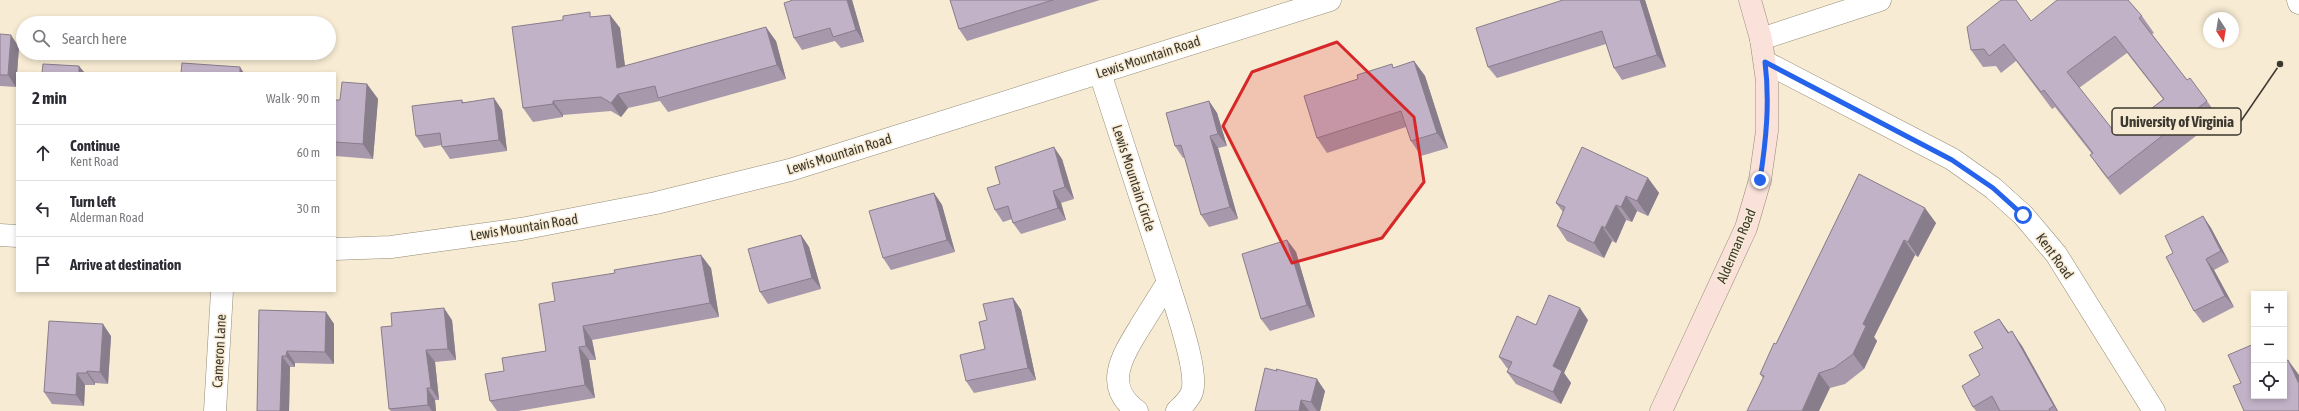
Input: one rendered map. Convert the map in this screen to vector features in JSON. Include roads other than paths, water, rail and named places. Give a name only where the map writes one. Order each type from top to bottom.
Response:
[{"type":"main road","name":"Alderman Road","points":[[1661,411],[1746,228],[1760,180],[1767,131],[1767,81],[1761,39],[1750,0]]},
{"type":"street","name":"Lewis Mountain Road","points":[[336,249],[391,247],[513,230],[656,204],[790,170],[1330,0]]},
{"type":"street","points":[[1761,39],[1880,0]]},
{"type":"street","name":"Kent Road","points":[[1765,62],[1952,160],[1993,188],[2023,215],[2056,254],[2154,411]]},
{"type":"street","name":"Lewis Mountain Circle","points":[[1100,73],[1168,282],[1194,375],[1192,391],[1188,400],[1177,411]]},
{"type":"street","points":[[0,235],[16,236]]},
{"type":"street","points":[[1137,411],[1129,405],[1119,389],[1118,371],[1122,357],[1168,282]]},
{"type":"street","name":"Cameron Lane","points":[[215,411],[222,292]]},
{"type":"place","name":"University of Virginia","points":[[2280,64]]}]
